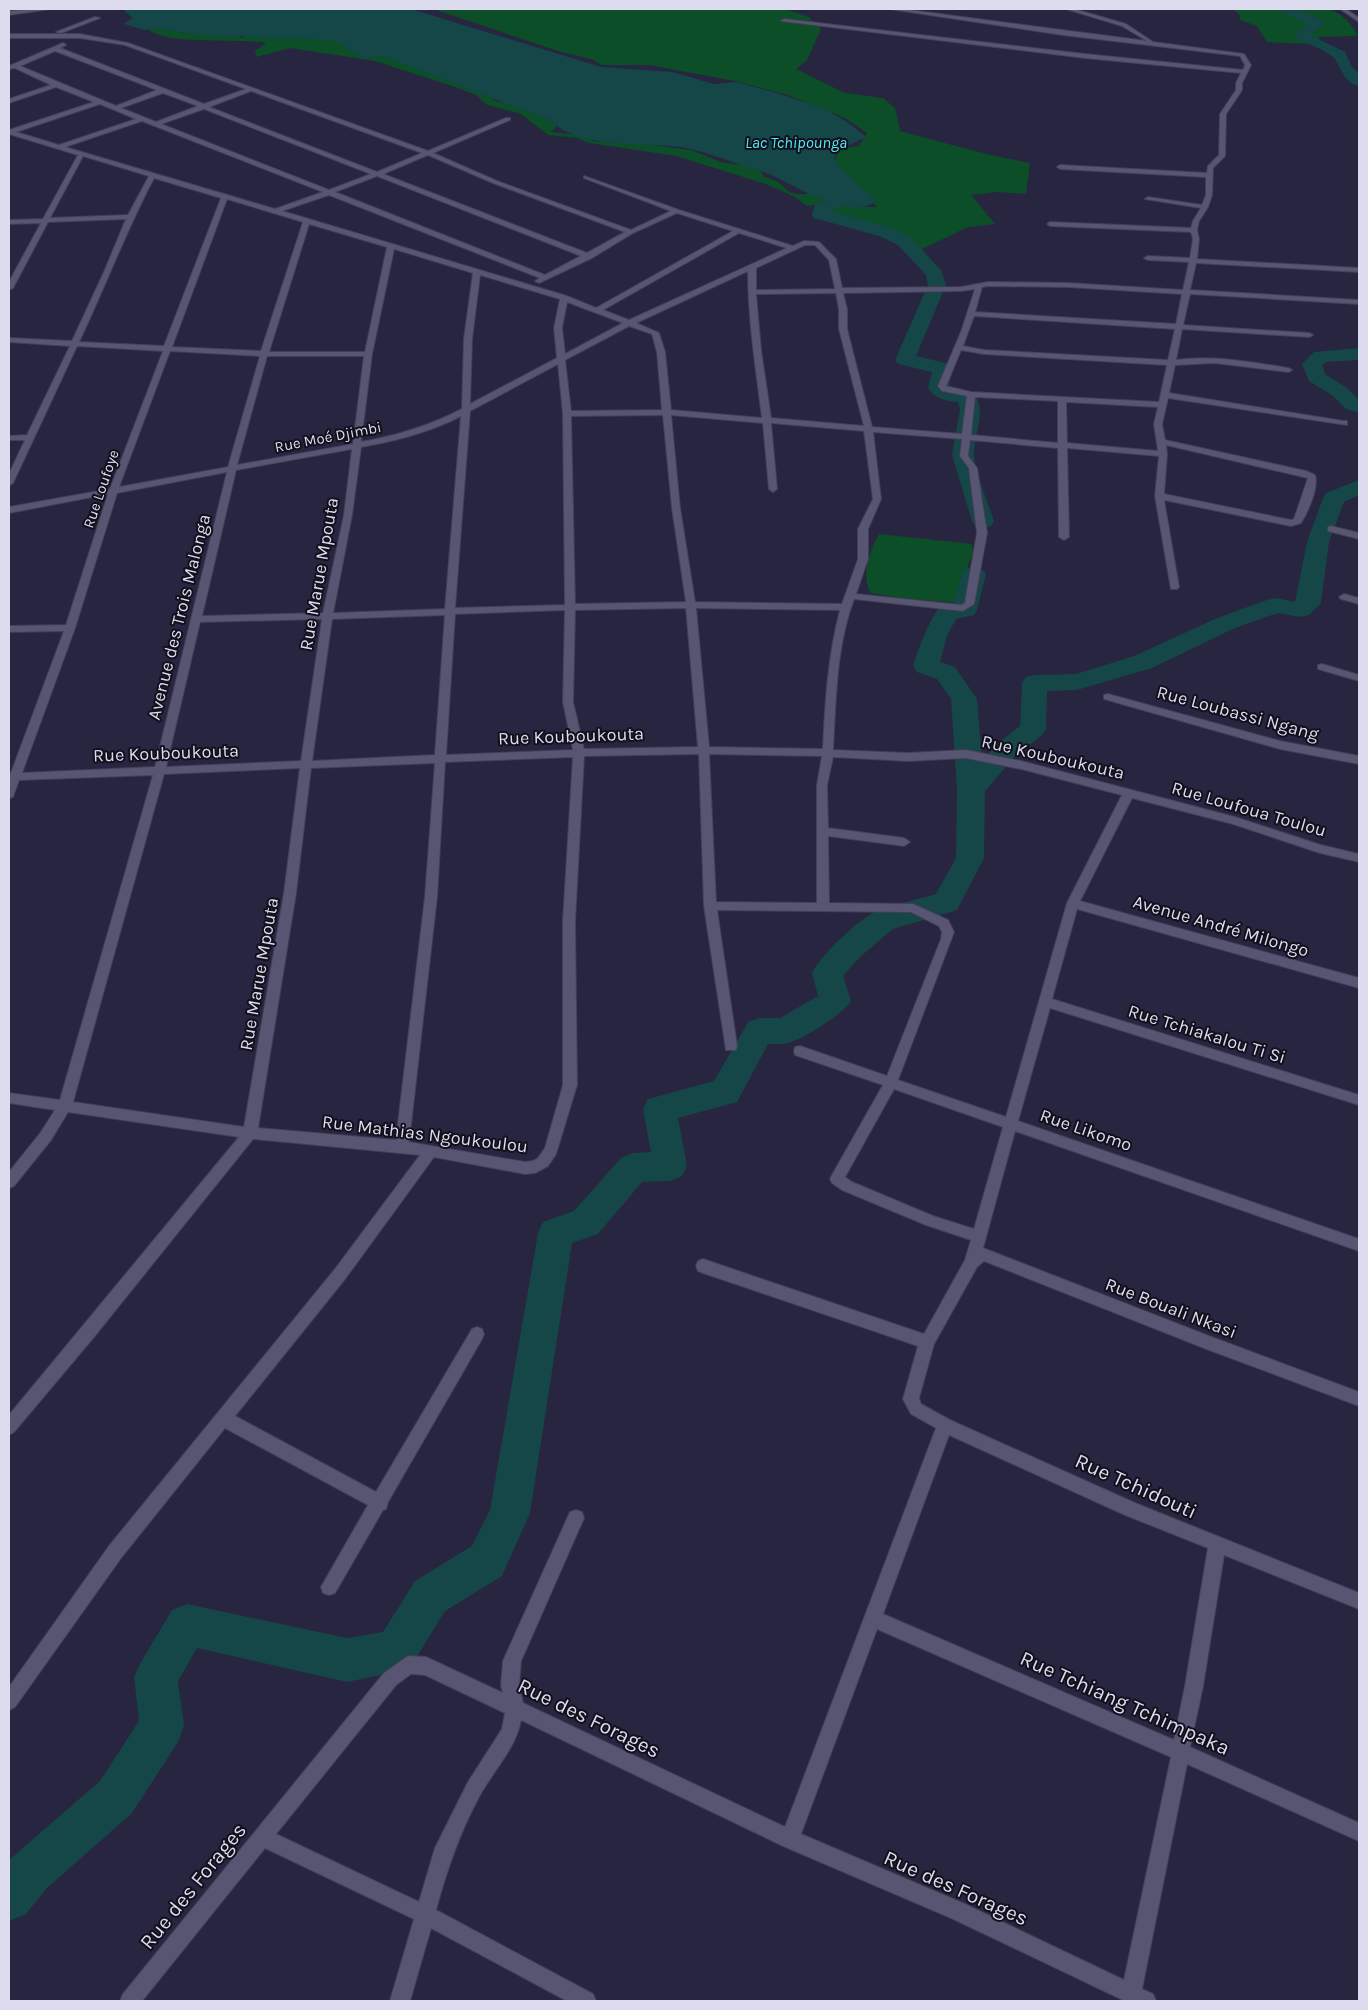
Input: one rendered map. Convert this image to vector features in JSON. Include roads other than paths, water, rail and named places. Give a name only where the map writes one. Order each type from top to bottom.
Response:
[{"type":"street","points":[[9,13],[48,9]]},
{"type":"street","points":[[892,9],[1237,53],[1242,55],[1248,65],[1239,83],[1240,90],[1224,109],[1223,153],[1210,167],[1206,207],[1196,221],[1193,261],[1185,290],[1172,364],[1158,424],[1163,454],[1159,496],[1174,588]]},
{"type":"street","points":[[1069,9],[1124,25],[1155,43]]},
{"type":"street","points":[[1343,9],[1359,20]]},
{"type":"street","points":[[52,35],[97,18]]},
{"type":"street","points":[[784,21],[1085,56],[1245,72]]},
{"type":"street","points":[[9,36],[80,36],[126,44],[249,90],[428,153],[496,182],[631,232]]},
{"type":"street","points":[[12,68],[56,49],[80,36]]},
{"type":"street","points":[[56,49],[589,256]]},
{"type":"street","points":[[12,68],[547,278]]},
{"type":"street","points":[[9,100],[56,85]]},
{"type":"street","points":[[117,108],[164,90]]},
{"type":"street","points":[[156,124],[249,90]]},
{"type":"street","points":[[12,134],[101,102]]},
{"type":"street","points":[[60,147],[141,118]]},
{"type":"street","points":[[276,211],[331,193],[508,119]]},
{"type":"street","points":[[12,134],[153,174],[564,298],[655,333],[660,352],[668,412],[676,508],[691,605],[704,750],[710,906],[731,1046]]},
{"type":"street","points":[[9,288],[81,154]]},
{"type":"street","points":[[1060,167],[1210,175]]},
{"type":"street","points":[[9,483],[108,272],[130,217],[153,174]]},
{"type":"street","points":[[586,177],[677,211],[793,248],[809,242],[821,246],[832,259],[843,309],[843,329],[868,427],[877,499],[863,529],[863,559],[846,607],[836,649],[828,753],[822,785],[823,907]]},
{"type":"street","name":"Rue Loufoye","points":[[9,794],[12,777],[70,628],[113,492],[225,196]]},
{"type":"street","points":[[1148,199],[1206,207]]},
{"type":"street","points":[[527,287],[589,256],[631,232],[677,211]]},
{"type":"street","points":[[9,222],[130,217]]},
{"type":"street","name":"Avenue des Trois Malonga","points":[[9,1182],[46,1136],[66,1106],[160,770],[232,470],[264,354],[307,220]]},
{"type":"street","points":[[1050,224],[1194,230]]},
{"type":"street","points":[[596,311],[738,231]]},
{"type":"street","name":"Rue Marue Mpouta","points":[[9,1427],[89,1332],[250,1133],[290,893],[327,617],[348,515],[368,354],[391,245]]},
{"type":"street","name":"Rue Moé Djimbi","points":[[9,510],[232,470],[418,432],[445,421],[466,408],[629,323],[793,248]]},
{"type":"street","points":[[1148,258],[1359,270]]},
{"type":"street","points":[[752,266],[752,321],[772,456],[773,489]]},
{"type":"street","points":[[402,1146],[431,897],[466,408],[468,339],[477,272]]},
{"type":"street","points":[[751,292],[961,289],[979,286],[1068,285],[1185,290],[1359,302]]},
{"type":"street","points":[[979,286],[972,314],[942,386],[945,389],[971,394],[1062,401],[1162,405]]},
{"type":"street","name":"Rue Mathias Ngoukoulou","points":[[9,1098],[250,1133],[402,1146],[525,1168],[535,1167],[543,1162],[551,1150],[570,1085],[569,921],[578,753],[568,702],[570,606],[567,414],[558,328],[564,298]]},
{"type":"street","points":[[972,314],[1308,335]]},
{"type":"street","points":[[9,340],[264,354],[368,354]]},
{"type":"street","points":[[958,347],[984,352],[1172,364],[1192,360],[1247,364],[1288,370]]},
{"type":"street","points":[[850,596],[955,608],[969,604],[982,532],[973,468],[964,456],[971,394]]},
{"type":"street","points":[[1164,395],[1344,423]]},
{"type":"street","points":[[1062,401],[1064,537]]},
{"type":"street","points":[[567,414],[668,412],[868,427],[1163,454]]},
{"type":"street","points":[[9,438],[32,437]]},
{"type":"street","points":[[1159,496],[1291,523],[1298,521],[1302,514],[1306,494],[1313,482],[1312,477],[1306,474],[1162,442]]},
{"type":"street","points":[[1331,529],[1359,536]]},
{"type":"street","points":[[1344,598],[1359,601]]},
{"type":"street","points":[[195,619],[327,617],[570,606],[758,604],[846,607]]},
{"type":"street","points":[[9,629],[70,628]]},
{"type":"street","points":[[1322,667],[1359,678]]},
{"type":"street","name":"Rue Loubassi Ngang","points":[[1108,697],[1280,745],[1359,760]]},
{"type":"street","name":"Rue Kouboukouta","points":[[12,777],[306,765],[440,757],[704,750],[828,753],[908,758],[966,754],[1021,765],[1129,793]]},
{"type":"street","points":[[703,1266],[927,1342],[972,1262],[1009,1124],[1073,903],[1129,793]]},
{"type":"street","name":"Rue Loufoua Toulou","points":[[1129,793],[1235,821],[1320,849],[1359,858]]},
{"type":"street","points":[[822,831],[904,842]]},
{"type":"street","name":"Avenue André Milongo","points":[[1073,903],[1359,983]]},
{"type":"street","points":[[710,906],[913,908],[944,923],[948,932],[947,939],[892,1082],[837,1179],[847,1186],[932,1222],[978,1236]]},
{"type":"street","name":"Rue Tchiakalou Ti Si","points":[[1044,1001],[1359,1100]]},
{"type":"street","name":"Rue Likomo","points":[[800,1051],[1359,1245]]},
{"type":"street","points":[[9,1702],[116,1552],[340,1274],[430,1152]]},
{"type":"street","name":"Rue Bouali Nkasi","points":[[972,1262],[982,1254],[1209,1343],[1359,1399]]},
{"type":"street","points":[[329,1587],[380,1504],[477,1334]]},
{"type":"street","name":"Rue Tchidouti","points":[[927,1342],[911,1392],[912,1404],[916,1409],[945,1425],[1131,1509],[1359,1601]]},
{"type":"street","points":[[223,1418],[380,1504]]},
{"type":"street","points":[[790,1839],[945,1425]]},
{"type":"street","points":[[400,2001],[442,1856],[474,1788],[510,1732],[515,1707],[510,1686],[512,1661],[576,1518]]},
{"type":"street","points":[[1138,1998],[1216,1544]]},
{"type":"street","name":"Rue Tchiang Tchimpaka","points":[[872,1618],[1181,1752],[1359,1832]]},
{"type":"street","name":"Rue des Forages","points":[[130,2001],[390,1679],[408,1665],[426,1666],[790,1839],[958,1911],[1138,1998]]},
{"type":"street","points":[[262,1837],[424,1914],[586,2001]]},
{"type":"water","name":"Lac Tchipounga","points":[[124,9],[411,9],[601,67],[672,72],[714,84],[737,82],[825,109],[847,122],[866,137],[837,151],[834,159],[843,171],[876,200],[865,206],[852,207],[837,204],[820,199],[764,172],[698,151],[680,147],[612,143],[578,136],[563,130],[551,121],[384,56],[366,58],[351,52],[345,45],[332,40],[201,35],[155,28],[144,30],[124,24],[133,18]]},
{"type":"waterway","points":[[1289,10],[1317,23],[1301,36],[1340,55],[1346,69],[1359,82]]},
{"type":"waterway","points":[[834,204],[821,209],[820,214],[885,232],[904,241],[935,274],[937,285],[905,360],[943,368],[938,388],[948,395],[967,397],[970,410],[963,455],[983,521]]},
{"type":"waterway","points":[[1359,354],[1321,356],[1312,364],[1316,377],[1340,392],[1353,405],[1359,407]]},
{"type":"waterway","points":[[971,789],[1006,750],[1033,729],[1035,683],[1077,682],[1143,662],[1226,623],[1276,605],[1300,610],[1309,603],[1318,542],[1334,498],[1359,487]]},
{"type":"waterway","points":[[971,789],[964,699],[946,673],[926,666],[935,636],[947,614],[965,610],[974,574]]},
{"type":"waterway","points":[[9,1897],[29,1872],[116,1797],[162,1726],[156,1677],[187,1625],[347,1660],[396,1651],[430,1596],[487,1561],[510,1513],[556,1233],[586,1223],[633,1168],[670,1166],[660,1109],[725,1092],[759,1031],[785,1031],[835,1001],[827,973],[850,948],[883,921],[947,902],[970,858],[971,789]]}]
